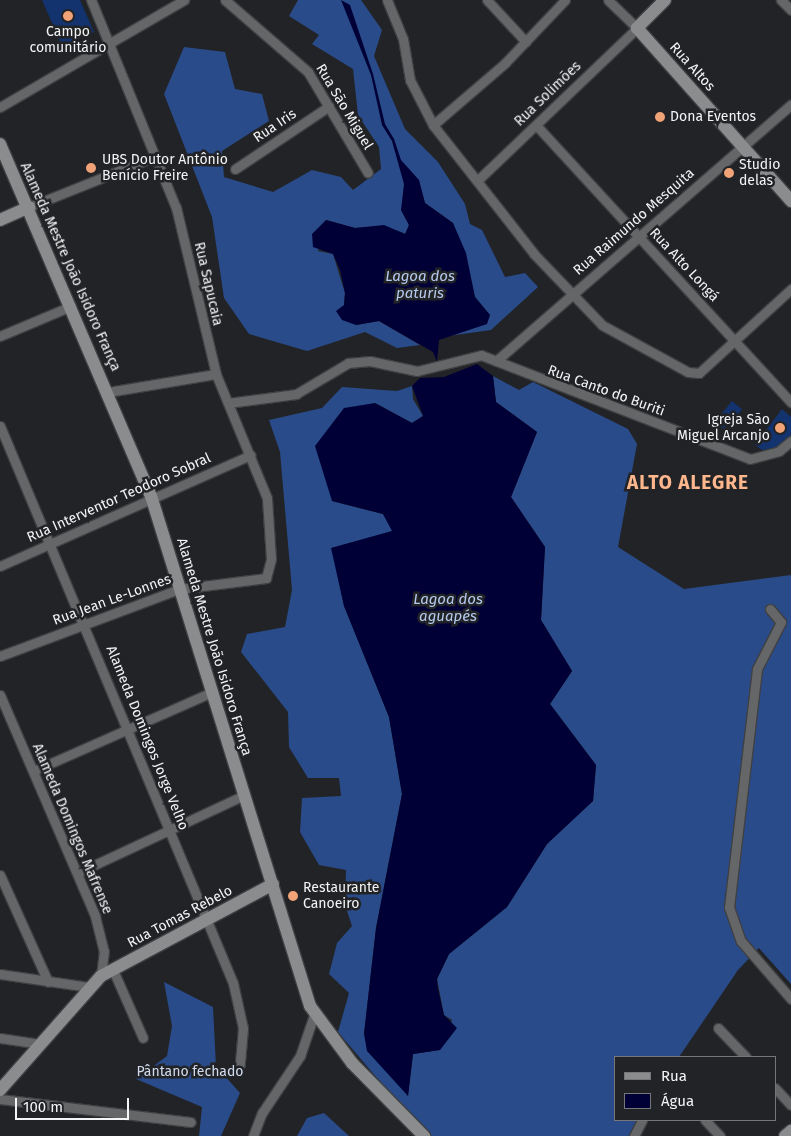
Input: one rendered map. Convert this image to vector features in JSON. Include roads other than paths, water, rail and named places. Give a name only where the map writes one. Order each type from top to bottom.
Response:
[{"type":"main road","points":[[637,28],[665,0]]},
{"type":"main road","name":"Rua Altos","points":[[637,28],[791,201]]},
{"type":"main road","name":"Alameda Mestre João Isidoro França","points":[[0,144],[29,207],[152,496],[179,589],[314,1015],[352,1063],[424,1136]]},
{"type":"main road","points":[[0,220],[29,207]]},
{"type":"main road","name":"Rua Tomas Rebelo","points":[[0,1090],[89,987],[107,973],[273,884]]},
{"type":"main road","points":[[786,1136],[791,1131]]},
{"type":"street","name":"Rua Sapucaia","points":[[91,0],[112,44],[176,208],[216,374],[267,498],[271,550],[266,578]]},
{"type":"street","points":[[0,107],[112,44],[184,0]]},
{"type":"street","name":"Rua São Miguel","points":[[225,0],[300,63],[329,106],[368,173]]},
{"type":"street","points":[[388,0],[403,39],[410,80],[433,125],[479,179],[534,254],[570,294],[608,330],[688,372],[699,373],[791,289]]},
{"type":"street","points":[[487,0],[526,42]]},
{"type":"street","points":[[433,125],[526,42],[566,0]]},
{"type":"street","name":"Rua Altos","points":[[608,0],[637,28]]},
{"type":"street","points":[[782,0],[791,10]]},
{"type":"street","name":"Rua Solimões","points":[[479,179],[637,28]]},
{"type":"street","name":"Rua Raimundo Mesquita","points":[[496,361],[570,294],[791,105]]},
{"type":"street","name":"Rua Iris","points":[[235,169],[329,106]]},
{"type":"street","name":"Rua Alto Longá","points":[[536,125],[791,402]]},
{"type":"street","points":[[29,207],[156,156]]},
{"type":"street","points":[[0,336],[71,306]]},
{"type":"street","name":"Rua Canto do Buriti","points":[[228,403],[296,394],[348,363],[370,361],[417,371],[474,356],[496,361],[538,380],[750,459],[778,452],[791,441]]},
{"type":"street","points":[[108,392],[216,374]]},
{"type":"street","name":"Alameda Domingos Jorge Velho","points":[[0,426],[49,544],[86,624],[130,728],[169,830],[209,919],[240,1008],[240,1065]]},
{"type":"street","name":"Rua Interventor Teodoro Sobral","points":[[0,566],[152,496],[250,455]]},
{"type":"street","name":"Rua Jean Le-Lonnes","points":[[0,656],[179,589],[266,578]]},
{"type":"street","points":[[770,609],[782,622],[757,669],[729,907],[741,941],[791,999]]},
{"type":"street","points":[[33,771],[212,692]]},
{"type":"street","name":"Alameda Domingos Mafrense","points":[[0,696],[77,873],[101,934],[107,973]]},
{"type":"street","points":[[77,873],[244,795]]},
{"type":"street","points":[[0,874],[48,982]]},
{"type":"street","points":[[107,973],[143,1038]]},
{"type":"street","points":[[0,974],[89,987]]},
{"type":"street","points":[[253,1136],[262,1113],[300,1056],[314,1015]]},
{"type":"street","points":[[718,1028],[745,1056]]},
{"type":"street","points":[[0,1038],[40,1044]]},
{"type":"street","points":[[776,1089],[791,1105]]},
{"type":"street","points":[[0,1099],[190,1122]]},
{"type":"street","points":[[634,1136],[642,1121]]},
{"type":"street","points":[[706,1121],[720,1136]]},
{"type":"water","name":"Lagoa dos paturis","points":[[341,0],[350,5],[373,74],[385,124],[394,139],[401,160],[419,180],[425,203],[453,223],[466,253],[475,297],[490,315],[487,324],[439,340],[437,362],[433,352],[379,321],[356,325],[342,320],[336,311],[344,305],[345,293],[340,270],[333,254],[313,247],[312,234],[326,220],[355,228],[384,225],[405,234],[409,225],[401,210],[404,184],[392,141],[382,125],[371,75]]},
{"type":"water","name":"Lagoa dos aguapés","points":[[477,364],[493,376],[496,402],[537,432],[511,497],[545,547],[541,620],[572,671],[550,704],[596,765],[593,801],[547,844],[507,907],[449,954],[437,979],[438,989],[444,1015],[457,1028],[440,1050],[413,1054],[408,1096],[367,1051],[364,1034],[376,928],[402,794],[389,717],[344,606],[331,548],[392,531],[383,514],[332,501],[315,446],[344,408],[375,403],[412,423],[423,416],[412,386],[420,378],[444,377]]},
{"type":"place","name":"Campo comunitário","points":[[68,16]]},
{"type":"place","name":"Dona Eventos","points":[[660,117]]},
{"type":"place","name":"UBS Doutor Antônio Benício Freire","points":[[91,168]]},
{"type":"place","name":"Studio delas","points":[[729,173]]},
{"type":"place","name":"Igreja São Miguel Arcanjo","points":[[780,428]]},
{"type":"place","name":"Restaurante Canoeiro","points":[[293,896]]},
{"type":"district","name":"ALTO ALEGRE","points":[[688,483]]},
{"type":"park label","name":"Pântano fechado","points":[[190,1072]]}]
